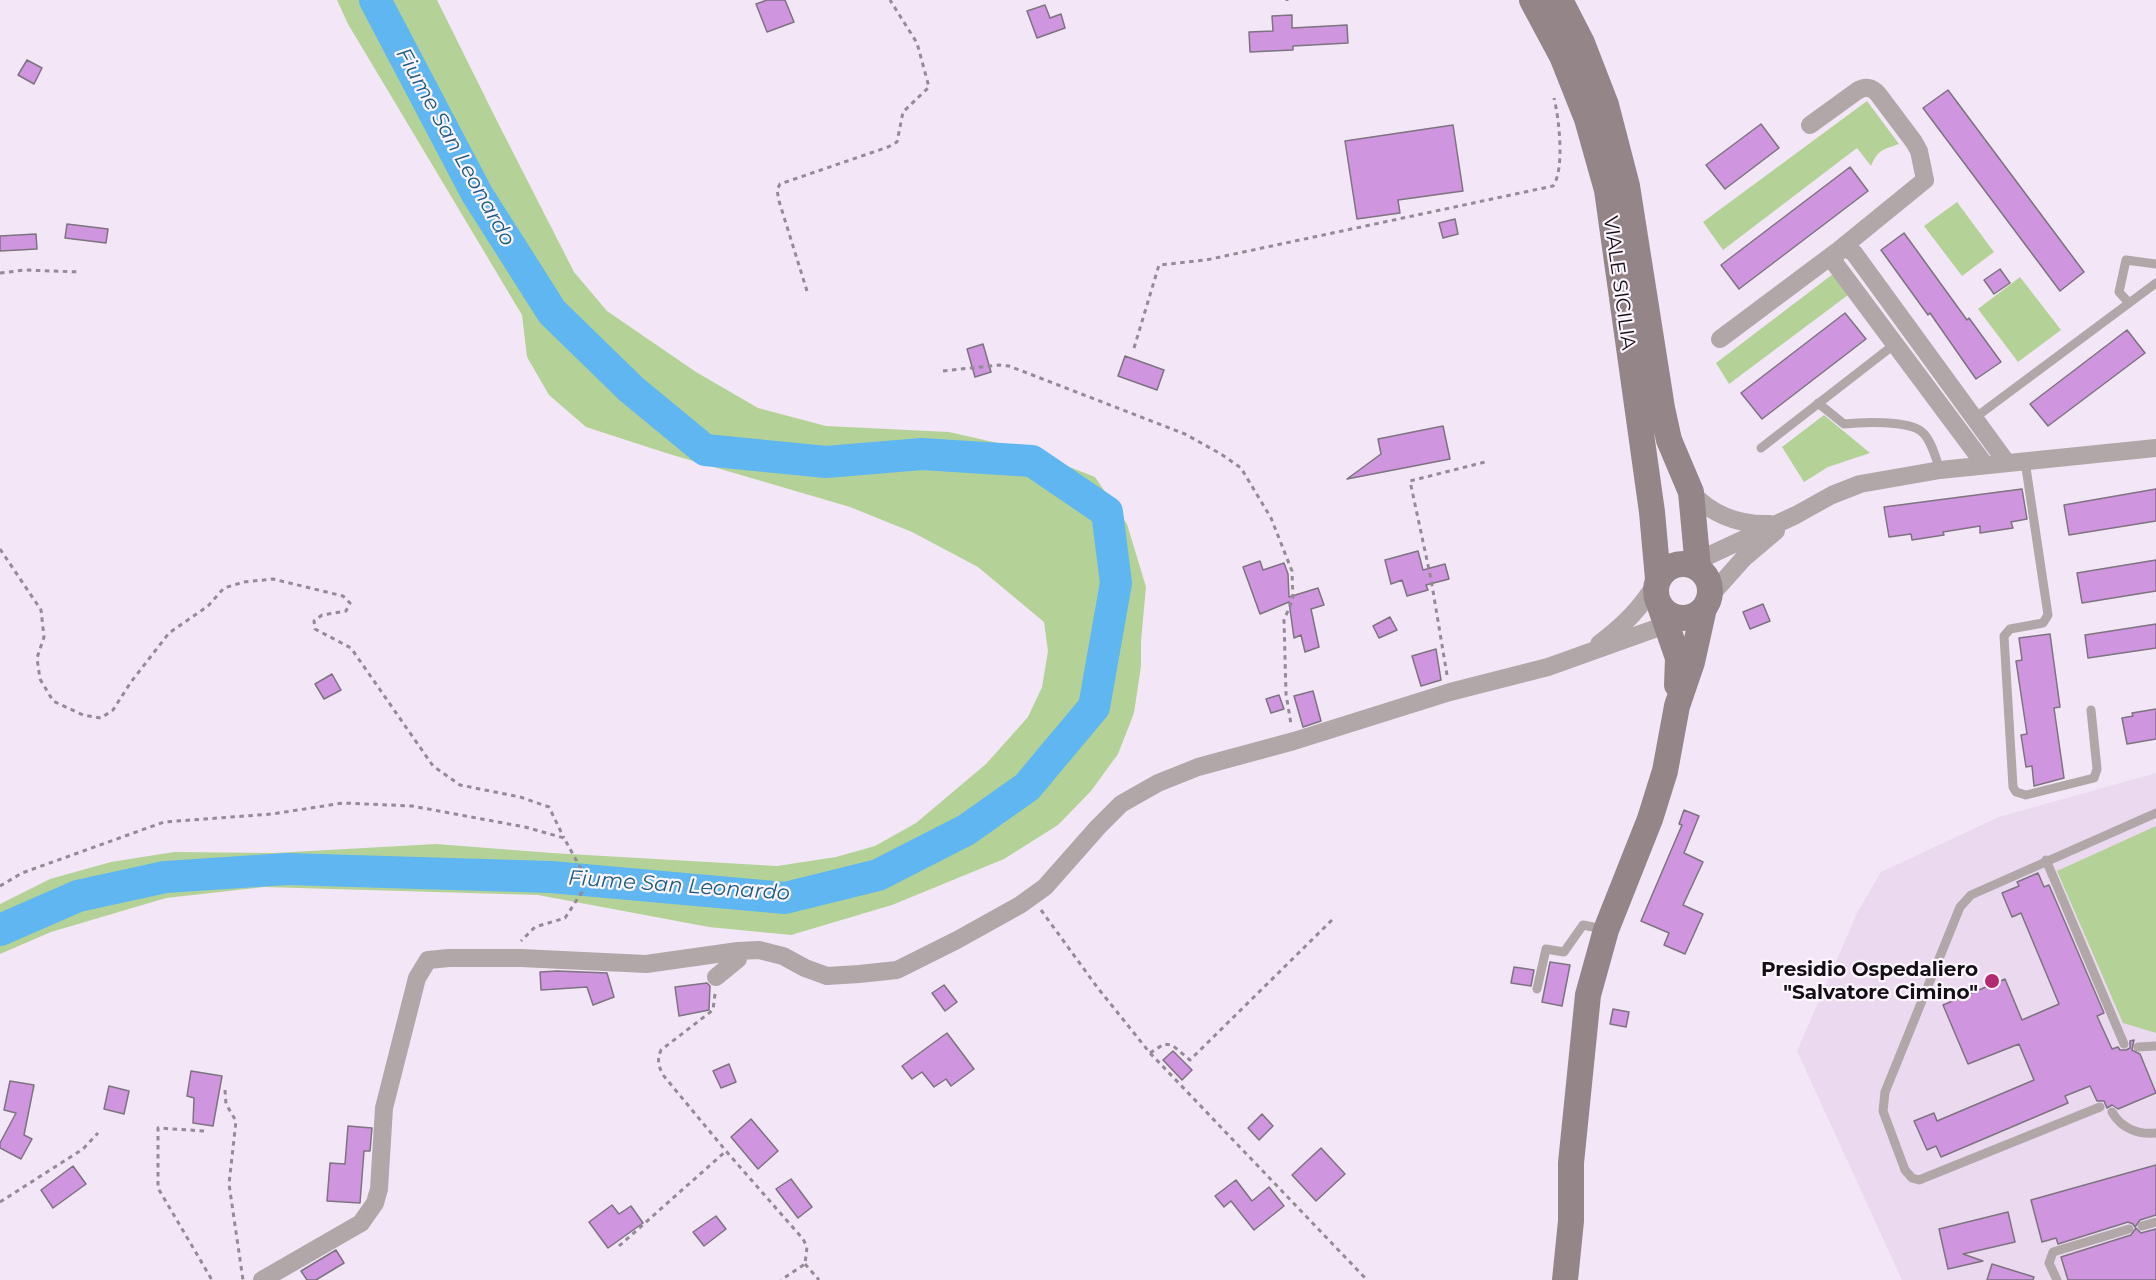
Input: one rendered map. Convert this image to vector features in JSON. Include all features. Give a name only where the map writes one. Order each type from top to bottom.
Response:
[{"type":"main road","name":"VIALE SICILIA","points":[[1532,0],[1562,56],[1583,108],[1607,190],[1652,512],[1677,602],[1708,580],[1693,564],[1691,492],[1669,440],[1627,186],[1606,105],[1582,44],[1560,0]]},
{"type":"main road","points":[[1565,1280],[1571,1221],[1571,1163],[1588,995],[1606,930],[1656,800],[1665,771],[1677,706],[1692,662],[1668,567],[1693,564]]},
{"type":"main road","points":[[1677,602],[1677,706]]},
{"type":"main road","points":[[1571,1221],[1582,1280]]},
{"type":"street","points":[[1720,339],[1839,250],[1923,183],[1925,173],[1919,151],[1878,94],[1871,88],[1857,91],[1810,125]]},
{"type":"street","points":[[1985,465],[1836,265],[1834,259],[1839,250],[1845,248],[1854,253],[1976,417],[2016,462]]},
{"type":"street","points":[[1693,564],[1778,524],[1832,495],[1860,484],[1941,470],[2156,450]]},
{"type":"street","points":[[1691,492],[1708,509],[1728,519],[1752,525],[1778,524]]},
{"type":"street","points":[[262,1280],[361,1223],[375,1203],[379,1188],[384,1108],[417,978],[428,960],[521,958],[646,964],[759,950],[783,956],[805,968],[827,976],[897,970],[957,940],[1031,897],[1045,886],[1121,804],[1158,783],[1198,767],[1294,741],[1450,692],[1548,667],[1589,652],[1677,602],[1743,559],[1796,515]]},
{"type":"street","points":[[1589,652],[1623,625],[1643,604],[1677,602]]},
{"type":"street","points":[[716,977],[738,959],[738,951]]},
{"type":"lane","points":[[2129,303],[2119,292],[2126,260],[2156,264]]},
{"type":"lane","points":[[1976,417],[2156,283]]},
{"type":"lane","points":[[1761,448],[1895,344]]},
{"type":"lane","points":[[1818,403],[1844,424],[1861,422],[1915,426],[1924,433],[1941,470]]},
{"type":"lane","points":[[2016,462],[2048,615],[2043,623],[2010,629],[2004,636],[2013,787],[2016,792],[2026,795],[2094,778],[2097,770],[2091,710]]},
{"type":"lane","points":[[2100,1107],[1919,1180],[1912,1178],[1905,1170],[1883,1111],[1885,1092],[1960,907],[1971,895],[2156,813]]},
{"type":"lane","points":[[2046,860],[2124,1044]]},
{"type":"lane","points":[[1537,989],[1546,949],[1564,952],[1583,925],[1606,930]]},
{"type":"lane","points":[[2138,1047],[2156,1046]]},
{"type":"lane","points":[[2112,1112],[2126,1127],[2139,1132],[2156,1133]]},
{"type":"lane","points":[[2142,1226],[2156,1222]]},
{"type":"lane","points":[[2056,1280],[2049,1263],[2053,1252],[2129,1229]]},
{"type":"path","points":[[807,291],[779,201],[777,190],[780,184],[897,142],[903,112],[930,87],[917,43],[890,0]]},
{"type":"path","points":[[1134,348],[1160,265],[1206,261],[1553,186],[1558,179],[1558,113],[1554,97]]},
{"type":"path","points":[[0,273],[25,270],[80,272]]},
{"type":"path","points":[[943,370],[1009,366],[1185,434],[1241,468],[1271,518],[1292,571],[1293,599],[1284,620],[1286,694],[1294,741]]},
{"type":"path","points":[[1450,692],[1431,579],[1410,481],[1489,461]]},
{"type":"path","points":[[0,549],[41,610],[44,637],[37,658],[40,679],[53,701],[83,715],[101,718],[113,710],[130,682],[169,633],[208,606],[224,588],[244,582],[273,579],[343,596],[350,603],[346,611],[322,615],[314,621],[315,629],[351,648],[433,766],[460,785],[520,797],[549,807],[580,867],[582,892],[565,918],[535,927],[522,940],[521,958]]},
{"type":"path","points":[[0,886],[22,873],[164,822],[272,814],[343,803],[412,806],[525,827],[564,838]]},
{"type":"path","points":[[1031,897],[1097,987],[1150,1053],[1364,1279]]},
{"type":"path","points":[[1150,1053],[1164,1044],[1172,1045],[1190,1060],[1332,920]]},
{"type":"path","points":[[716,977],[713,1010],[662,1050],[658,1056],[658,1065],[663,1075],[726,1151],[803,1239],[807,1248],[806,1264],[819,1280]]},
{"type":"path","points":[[225,1090],[226,1104],[236,1121],[229,1184],[243,1280]]},
{"type":"path","points":[[204,1131],[158,1128],[158,1188],[212,1280]]},
{"type":"path","points":[[0,1202],[83,1149],[98,1133]]},
{"type":"path","points":[[619,1246],[726,1151]]},
{"type":"path","points":[[781,1280],[806,1264]]},
{"type":"shaded area","name":"Presidio Ospedaliero \"Salvatore Cimino\"","points":[[2156,773],[2156,1280],[1902,1280],[1797,1051],[1858,911],[1881,872],[1999,817]]},
{"type":"green space","points":[[337,0],[437,0],[574,272],[607,311],[696,372],[758,408],[826,426],[949,432],[1024,449],[1095,477],[1127,524],[1146,587],[1141,666],[1134,713],[1118,754],[1091,791],[1058,825],[1004,859],[892,905],[791,935],[709,927],[538,895],[264,887],[166,898],[51,932],[0,954],[0,904],[50,879],[111,862],[174,852],[274,853],[436,844],[777,866],[836,857],[875,846],[916,823],[986,764],[1028,717],[1042,687],[1048,651],[1044,622],[978,567],[912,532],[850,507],[586,427],[549,395],[527,357],[522,315],[348,24]]},
{"type":"green space","points":[[1867,101],[1899,144],[1879,153],[1871,166],[1857,148],[1723,250],[1703,222]]},
{"type":"green space","points":[[1957,202],[1994,252],[1962,276],[1924,226]]},
{"type":"green space","points":[[1833,274],[1848,295],[1729,384],[1716,363]]},
{"type":"green space","points":[[2020,277],[2061,330],[2018,362],[1978,309]]},
{"type":"green space","points":[[1824,415],[1870,453],[1828,467],[1804,482],[1782,447]]},
{"type":"green space","points":[[2156,826],[2156,1033],[2123,1023],[2057,871]]},
{"type":"building","points":[[767,0],[785,0],[794,22],[767,32],[756,4]]},
{"type":"building","points":[[1045,5],[1050,18],[1061,14],[1065,28],[1037,38],[1027,11]]},
{"type":"building","points":[[1292,15],[1292,28],[1347,25],[1348,43],[1293,46],[1293,50],[1250,52],[1249,32],[1273,31],[1272,16]]},
{"type":"building","points":[[27,60],[42,68],[34,84],[18,75]]},
{"type":"building","points":[[1948,90],[2084,272],[2060,291],[1923,108]]},
{"type":"building","points":[[1761,124],[1779,148],[1725,189],[1706,165]]},
{"type":"building","points":[[1453,125],[1463,191],[1398,200],[1400,213],[1357,219],[1345,141]]},
{"type":"building","points":[[1850,167],[1868,191],[1739,289],[1721,265]]},
{"type":"building","points":[[1455,219],[1458,234],[1443,238],[1439,223]]},
{"type":"building","points":[[67,224],[108,229],[106,243],[65,238]]},
{"type":"building","points":[[1904,233],[1967,320],[1969,318],[2001,362],[1976,379],[1930,313],[1928,315],[1881,250]]},
{"type":"building","points":[[36,234],[37,249],[0,251],[0,236]]},
{"type":"building","points":[[2000,269],[2010,283],[1994,294],[1984,280]]},
{"type":"building","points":[[1845,313],[1866,339],[1762,419],[1741,393]]},
{"type":"building","points":[[2127,330],[2145,353],[2048,426],[2030,404]]},
{"type":"building","points":[[983,344],[991,372],[975,377],[967,349]]},
{"type":"building","points":[[1125,356],[1164,370],[1157,390],[1118,376]]},
{"type":"building","points":[[1443,426],[1450,459],[1347,479],[1381,454],[1378,439]]},
{"type":"building","points":[[2022,489],[2027,519],[2011,522],[2013,528],[1980,533],[1980,526],[1912,540],[1911,534],[1889,537],[1884,507]]},
{"type":"building","points":[[2156,489],[2156,521],[2069,535],[2064,505]]},
{"type":"building","points":[[1418,551],[1423,570],[1445,564],[1449,579],[1426,585],[1428,590],[1407,596],[1402,580],[1391,584],[1385,560]]},
{"type":"building","points":[[2156,560],[2156,591],[2082,603],[2077,573]]},
{"type":"building","points":[[1260,561],[1263,570],[1284,563],[1288,574],[1289,597],[1318,588],[1324,605],[1311,609],[1319,647],[1305,652],[1301,635],[1294,638],[1289,602],[1260,614],[1243,567]]},
{"type":"building","points":[[1763,604],[1770,621],[1750,629],[1743,612]]},
{"type":"building","points":[[1390,617],[1397,630],[1379,638],[1373,626]]},
{"type":"building","points":[[2156,624],[2156,648],[2088,658],[2085,635]]},
{"type":"building","points":[[2050,634],[2060,707],[2054,708],[2064,778],[2034,786],[2032,766],[2026,767],[2021,735],[2027,734],[2016,661],[2022,660],[2019,638]]},
{"type":"building","points":[[1436,649],[1441,680],[1421,686],[1412,656]]},
{"type":"building","points":[[332,674],[341,690],[324,699],[315,684]]},
{"type":"building","points":[[1313,691],[1321,721],[1303,727],[1294,696]]},
{"type":"building","points":[[1279,695],[1284,709],[1271,713],[1266,699]]},
{"type":"building","points":[[2156,709],[2156,739],[2127,744],[2122,718],[2133,716],[2132,713]]},
{"type":"building","points":[[1684,810],[1699,816],[1684,853],[1703,862],[1683,905],[1703,914],[1685,954],[1664,945],[1669,933],[1641,921],[1682,825],[1679,824]]},
{"type":"building","points":[[2038,873],[2044,887],[2049,885],[2104,1013],[2097,1016],[2112,1049],[2118,1047],[2120,1050],[2126,1050],[2130,1048],[2130,1041],[2134,1040],[2132,1050],[2140,1054],[2156,1093],[2118,1109],[2112,1105],[2107,1108],[2104,1101],[2097,1101],[2090,1086],[2065,1096],[2068,1103],[1941,1157],[1936,1146],[1927,1150],[1914,1121],[1934,1113],[1937,1121],[2034,1080],[2019,1044],[1968,1064],[1943,1005],[2005,979],[2022,1020],[2059,1004],[2021,913],[2012,917],[2002,893],[2019,886],[2017,882]]},
{"type":"building","points":[[1550,962],[1570,965],[1562,1006],[1542,1002]]},
{"type":"building","points":[[1514,967],[1534,970],[1531,986],[1511,983]]},
{"type":"building","points":[[540,972],[607,973],[614,997],[593,1005],[587,987],[541,990]]},
{"type":"building","points":[[707,983],[710,986],[709,1010],[679,1016],[675,987]]},
{"type":"building","points":[[944,985],[957,1002],[945,1011],[932,993]]},
{"type":"building","points":[[1613,1009],[1629,1012],[1626,1027],[1610,1024]]},
{"type":"building","points":[[947,1033],[974,1069],[951,1086],[946,1079],[934,1087],[922,1072],[912,1079],[902,1066]]},
{"type":"building","points":[[1173,1051],[1192,1070],[1182,1080],[1163,1060]]},
{"type":"building","points":[[729,1064],[736,1082],[721,1088],[713,1071]]},
{"type":"building","points":[[191,1071],[222,1076],[213,1126],[193,1123],[194,1098],[187,1096]]},
{"type":"building","points":[[10,1081],[34,1085],[24,1135],[32,1139],[21,1159],[0,1148],[0,1143],[16,1113],[4,1110]]},
{"type":"building","points":[[109,1086],[129,1091],[124,1114],[104,1109]]},
{"type":"building","points":[[1262,1114],[1273,1126],[1259,1140],[1248,1128]]},
{"type":"building","points":[[751,1119],[778,1151],[758,1169],[731,1137]]},
{"type":"building","points":[[348,1126],[372,1128],[370,1151],[364,1151],[360,1203],[327,1201],[330,1163],[345,1164]]},
{"type":"building","points":[[1321,1148],[1345,1174],[1316,1201],[1292,1175]]},
{"type":"building","points":[[2156,1165],[2156,1215],[2140,1220],[2135,1227],[2128,1222],[2058,1244],[2056,1238],[2042,1242],[2031,1200]]},
{"type":"building","points":[[73,1166],[86,1184],[53,1208],[41,1190]]},
{"type":"building","points":[[791,1179],[812,1207],[798,1218],[776,1189]]},
{"type":"building","points":[[1236,1180],[1252,1201],[1269,1187],[1284,1206],[1254,1230],[1231,1201],[1224,1207],[1215,1196]]},
{"type":"building","points":[[612,1205],[619,1214],[631,1206],[643,1223],[608,1248],[589,1222]]},
{"type":"building","points":[[2008,1212],[2015,1242],[1963,1254],[1983,1261],[1948,1269],[1939,1229]]},
{"type":"building","points":[[716,1216],[726,1229],[704,1246],[693,1232]]},
{"type":"building","points":[[2136,1228],[2141,1233],[2156,1229],[2156,1280],[2068,1280],[2061,1257],[2131,1235]]},
{"type":"building","points":[[336,1250],[344,1263],[316,1280],[307,1280],[301,1271]]},
{"type":"building","points":[[1992,1264],[2034,1277],[2033,1280],[1987,1280]]},
{"type":"waterway","name":"Fiume San Leonardo","points":[[0,930],[78,896],[165,877],[287,869],[551,877],[785,898],[878,875],[966,830],[1027,787],[1094,707],[1116,583],[1107,512],[1032,461],[922,454],[826,462],[705,450],[631,389],[552,312],[477,194],[375,0]]},
{"type":"place","name":"Presidio Ospedaliero \"Salvatore Cimino\"","points":[[1992,981]]}]
